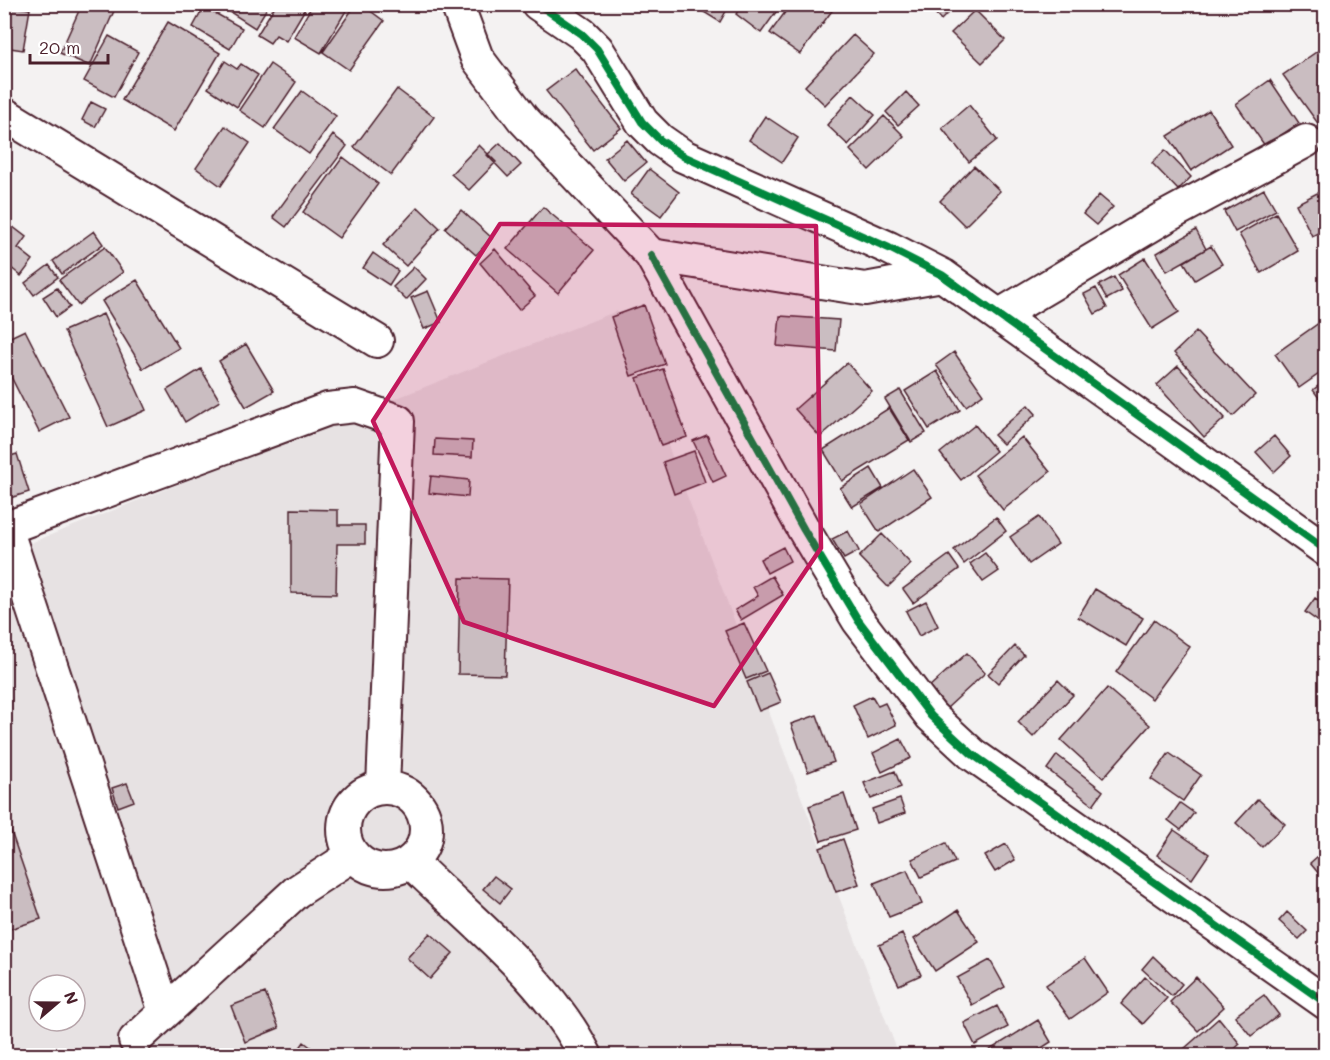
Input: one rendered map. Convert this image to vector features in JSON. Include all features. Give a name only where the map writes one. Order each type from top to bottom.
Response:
[{"type":"street","points":[[457,4],[477,58],[523,119],[651,255],[804,530],[858,620],[931,716],[972,754],[1326,1003]]},
{"type":"street","points":[[538,4],[582,34],[597,49],[642,122],[660,140],[683,156],[889,248],[942,275],[1326,550]]},
{"type":"street","points":[[4,114],[377,341]]},
{"type":"street","points":[[1000,315],[1165,217],[1306,141]]},
{"type":"street","points":[[651,255],[864,290],[942,275]]},
{"type":"street","points":[[165,1012],[5,528],[328,409],[355,406],[398,421],[383,787]]},
{"type":"street","points":[[383,787],[408,794],[424,814],[425,840],[411,862],[400,868],[375,869],[363,864],[353,855],[344,831],[350,806],[370,790],[383,787]]},
{"type":"street","points":[[135,1040],[296,892],[353,855]]},
{"type":"street","points":[[411,862],[547,995],[574,1032],[586,1056]]},
{"type":"highlighted area","points":[[500,224],[816,226],[821,548],[714,706],[464,622],[373,421]]},
{"type":"shaded area","points":[[617,311],[899,1055],[5,1056],[5,553]]},
{"type":"building","points":[[82,4],[117,4],[90,66],[60,53]]},
{"type":"building","points":[[262,4],[267,8],[255,28],[219,5]]},
{"type":"building","points":[[276,4],[308,4],[286,41],[276,35],[270,43],[257,35]]},
{"type":"building","points":[[313,4],[350,4],[321,53],[294,37]]},
{"type":"building","points":[[356,4],[361,4],[384,21],[349,70],[323,52]]},
{"type":"building","points":[[695,4],[730,4],[720,22],[694,6]]},
{"type":"building","points":[[742,4],[781,5],[761,33],[736,14]]},
{"type":"building","points":[[791,4],[837,4],[800,54],[770,33]]},
{"type":"building","points":[[927,4],[957,4],[941,20]]},
{"type":"building","points":[[4,5],[30,9],[23,50],[4,47]]},
{"type":"building","points":[[204,7],[242,28],[230,49],[193,27]]},
{"type":"building","points":[[975,10],[1005,40],[982,63],[951,33]]},
{"type":"building","points":[[168,22],[220,53],[174,131],[122,100]]},
{"type":"building","points":[[853,35],[874,54],[825,105],[805,86]]},
{"type":"building","points":[[109,36],[138,52],[114,97],[84,81]]},
{"type":"building","points":[[1322,48],[1326,53],[1326,126],[1322,129],[1283,75]]},
{"type":"building","points":[[225,61],[237,69],[241,64],[258,75],[237,107],[208,88]]},
{"type":"building","points":[[270,64],[296,82],[265,128],[239,110]]},
{"type":"building","points":[[575,69],[621,128],[593,150],[546,91]]},
{"type":"building","points":[[1270,80],[1299,123],[1265,146],[1236,104]]},
{"type":"building","points":[[397,89],[434,117],[391,175],[354,147]]},
{"type":"building","points":[[302,91],[336,116],[309,154],[274,129]]},
{"type":"building","points":[[906,92],[919,106],[898,125],[886,112]]},
{"type":"building","points":[[853,95],[875,115],[848,145],[827,125]]},
{"type":"building","points":[[91,102],[105,109],[95,127],[82,120]]},
{"type":"building","points":[[969,105],[997,140],[969,162],[942,128]]},
{"type":"building","points":[[1209,110],[1231,145],[1191,171],[1168,136]]},
{"type":"building","points":[[765,116],[798,138],[782,162],[749,140]]},
{"type":"building","points":[[884,116],[904,136],[869,170],[850,150]]},
{"type":"building","points":[[225,126],[250,143],[221,186],[196,168]]},
{"type":"building","points":[[333,135],[347,146],[286,227],[273,217]]},
{"type":"building","points":[[627,140],[646,163],[624,181],[605,158]]},
{"type":"building","points":[[500,143],[521,165],[508,177],[487,155]]},
{"type":"building","points":[[479,145],[496,162],[469,190],[451,174]]},
{"type":"building","points":[[1165,150],[1191,177],[1178,190],[1152,163]]},
{"type":"building","points":[[343,157],[378,184],[339,238],[303,212]]},
{"type":"building","points":[[974,166],[1000,191],[965,226],[940,201]]},
{"type":"building","points":[[649,169],[679,192],[661,216],[631,194]]},
{"type":"building","points":[[1264,189],[1276,210],[1235,232],[1224,211]]},
{"type":"building","points":[[1325,189],[1326,229],[1312,236],[1296,204]]},
{"type":"building","points":[[1099,195],[1113,207],[1096,225],[1083,214]]},
{"type":"building","points":[[418,207],[440,228],[406,266],[383,245]]},
{"type":"building","points":[[543,207],[594,250],[558,293],[507,249]]},
{"type":"building","points":[[461,210],[492,238],[476,255],[445,228]]},
{"type":"building","points":[[1276,213],[1298,251],[1261,273],[1239,234]]},
{"type":"building","points":[[4,220],[26,237],[18,248],[33,260],[21,276],[4,262]]},
{"type":"building","points":[[1196,230],[1206,249],[1167,271],[1157,253]]},
{"type":"building","points":[[94,231],[103,244],[62,274],[53,261]]},
{"type":"building","points":[[1211,246],[1222,264],[1195,280],[1184,262]]},
{"type":"building","points":[[105,247],[123,272],[78,305],[59,280]]},
{"type":"building","points":[[495,249],[535,296],[519,310],[480,263]]},
{"type":"building","points":[[373,253],[398,271],[389,285],[363,268]]},
{"type":"building","points":[[1145,258],[1179,312],[1152,329],[1118,275]]},
{"type":"building","points":[[49,265],[58,277],[34,295],[25,283]]},
{"type":"building","points":[[414,267],[426,279],[406,300],[393,287]]},
{"type":"building","points":[[1114,277],[1122,291],[1107,299],[1099,285]]},
{"type":"building","points":[[137,280],[179,348],[143,369],[102,301]]},
{"type":"building","points":[[57,288],[70,307],[56,317],[43,297]]},
{"type":"building","points":[[1096,288],[1107,308],[1095,314],[1084,294]]},
{"type":"building","points":[[428,291],[441,322],[424,329],[411,298]]},
{"type":"building","points":[[644,305],[665,364],[631,376],[611,317]]},
{"type":"building","points":[[103,314],[146,410],[108,427],[64,331]]},
{"type":"building","points":[[780,316],[839,320],[836,351],[777,346]]},
{"type":"building","points":[[1326,318],[1326,369],[1299,388],[1275,354]]},
{"type":"building","points":[[25,330],[69,417],[39,432],[4,363],[4,340]]},
{"type":"building","points":[[1196,332],[1255,395],[1233,416],[1174,353]]},
{"type":"building","points":[[246,344],[274,391],[246,407],[219,361]]},
{"type":"building","points":[[954,352],[983,394],[966,406],[936,365]]},
{"type":"building","points":[[847,363],[872,391],[820,437],[795,409]]},
{"type":"building","points":[[1178,366],[1225,418],[1204,437],[1157,385]]},
{"type":"building","points":[[201,369],[220,401],[185,422],[167,390]]},
{"type":"building","points":[[663,369],[687,437],[661,446],[637,378]]},
{"type":"building","points":[[937,371],[960,410],[929,429],[905,391]]},
{"type":"building","points":[[1326,380],[1326,407],[1313,390]]},
{"type":"building","points":[[900,390],[926,433],[911,442],[885,399]]},
{"type":"building","points":[[1028,405],[1036,414],[1003,444],[994,435]]},
{"type":"building","points":[[889,408],[909,440],[842,481],[823,450]]},
{"type":"building","points":[[975,425],[996,451],[961,480],[940,453]]},
{"type":"building","points":[[707,435],[726,476],[713,482],[693,441]]},
{"type":"building","points":[[1274,436],[1291,456],[1274,472],[1256,452]]},
{"type":"building","points":[[1022,437],[1050,472],[1003,510],[975,475]]},
{"type":"building","points":[[435,439],[473,441],[472,457],[434,455]]},
{"type":"building","points":[[694,451],[705,482],[674,494],[663,462]]},
{"type":"building","points":[[17,454],[29,492],[4,500],[4,458]]},
{"type":"building","points":[[871,468],[883,488],[852,507],[840,488]]},
{"type":"building","points":[[913,469],[932,497],[879,532],[861,504]]},
{"type":"building","points":[[431,476],[469,480],[468,497],[429,493]]},
{"type":"building","points":[[291,509],[338,510],[338,525],[365,525],[365,544],[337,544],[336,594],[291,593]]},
{"type":"building","points":[[996,517],[1006,531],[964,564],[954,550]]},
{"type":"building","points":[[1039,517],[1058,544],[1029,564],[1010,537]]},
{"type":"building","points":[[848,531],[859,551],[844,559],[832,539]]},
{"type":"building","points":[[882,534],[911,564],[888,587],[859,557]]},
{"type":"building","points":[[783,547],[790,561],[767,573],[760,559]]},
{"type":"building","points":[[985,553],[999,571],[983,582],[970,564]]},
{"type":"building","points":[[949,555],[959,569],[913,603],[903,589]]},
{"type":"building","points":[[772,576],[783,595],[741,620],[735,610],[758,596],[753,587]]},
{"type":"building","points":[[460,578],[508,579],[505,675],[458,674]]},
{"type":"building","points":[[1095,589],[1143,618],[1126,646],[1078,617]]},
{"type":"building","points":[[1315,598],[1326,605],[1326,627],[1305,612]]},
{"type":"building","points":[[926,601],[938,626],[919,636],[906,611]]},
{"type":"building","points":[[1154,620],[1190,647],[1152,699],[1116,672]]},
{"type":"building","points":[[744,623],[766,671],[746,679],[725,631]]},
{"type":"building","points":[[1015,646],[1024,655],[998,683],[988,674]]},
{"type":"building","points":[[967,653],[985,673],[947,708],[929,687]]},
{"type":"building","points":[[768,673],[781,702],[759,711],[747,682]]},
{"type":"building","points":[[1058,680],[1073,695],[1033,737],[1018,722]]},
{"type":"building","points":[[1107,688],[1150,725],[1103,778],[1061,740]]},
{"type":"building","points":[[872,696],[878,706],[885,703],[896,725],[868,739],[853,705]]},
{"type":"building","points":[[817,715],[834,762],[808,772],[791,724]]},
{"type":"building","points":[[901,739],[911,758],[882,772],[873,753]]},
{"type":"building","points":[[1169,753],[1201,775],[1183,801],[1151,779]]},
{"type":"building","points":[[1057,755],[1103,791],[1093,805],[1047,769]]},
{"type":"building","points":[[895,771],[901,787],[871,799],[864,783]]},
{"type":"building","points":[[127,783],[134,801],[118,807],[112,788]]},
{"type":"building","points":[[844,794],[856,830],[821,841],[809,806]]},
{"type":"building","points":[[900,799],[905,813],[877,823],[872,809]]},
{"type":"building","points":[[1258,799],[1285,824],[1262,847],[1236,823]]},
{"type":"building","points":[[1180,803],[1194,813],[1181,830],[1168,820]]},
{"type":"building","points":[[4,811],[41,919],[4,931]]},
{"type":"building","points":[[1174,830],[1209,854],[1192,879],[1157,855]]},
{"type":"building","points":[[843,839],[859,884],[836,892],[820,848]]},
{"type":"building","points":[[946,843],[955,862],[921,877],[912,859]]},
{"type":"building","points":[[1006,844],[1015,860],[995,872],[985,856]]},
{"type":"building","points":[[1318,856],[1326,864],[1324,880],[1310,863]]},
{"type":"building","points":[[907,870],[922,904],[889,917],[874,883]]},
{"type":"building","points":[[494,876],[511,889],[500,903],[483,889]]},
{"type":"building","points":[[958,910],[979,942],[935,971],[914,939]]},
{"type":"building","points":[[1287,912],[1307,931],[1299,939],[1279,921]]},
{"type":"building","points":[[430,933],[453,953],[430,979],[407,958]]},
{"type":"building","points":[[902,934],[921,975],[899,985],[879,945]]},
{"type":"building","points":[[1153,956],[1182,984],[1172,996],[1142,969]]},
{"type":"building","points":[[1085,958],[1108,992],[1070,1019],[1046,985]]},
{"type":"building","points":[[990,960],[1005,987],[972,1005],[957,978]]},
{"type":"building","points":[[1145,977],[1167,998],[1143,1024],[1121,1004]]},
{"type":"building","points":[[1196,977],[1224,1007],[1198,1031],[1170,1002]]},
{"type":"building","points":[[265,993],[279,1028],[245,1042],[231,1006]]},
{"type":"building","points":[[1264,995],[1279,1015],[1251,1036],[1235,1016]]},
{"type":"building","points":[[997,1006],[1008,1027],[975,1045],[964,1023]]},
{"type":"building","points":[[1219,1018],[1240,1044],[1227,1056],[1176,1056]]},
{"type":"building","points":[[1038,1020],[1051,1042],[1029,1056],[980,1056]]},
{"type":"building","points":[[304,1042],[322,1056],[294,1056]]},
{"type":"cycle path","points":[[538,4],[582,34],[597,49],[642,122],[660,140],[683,156],[889,248],[942,275],[1326,550]]},
{"type":"cycle path","points":[[651,255],[804,530],[858,620],[931,716],[972,754],[1326,1003]]}]
